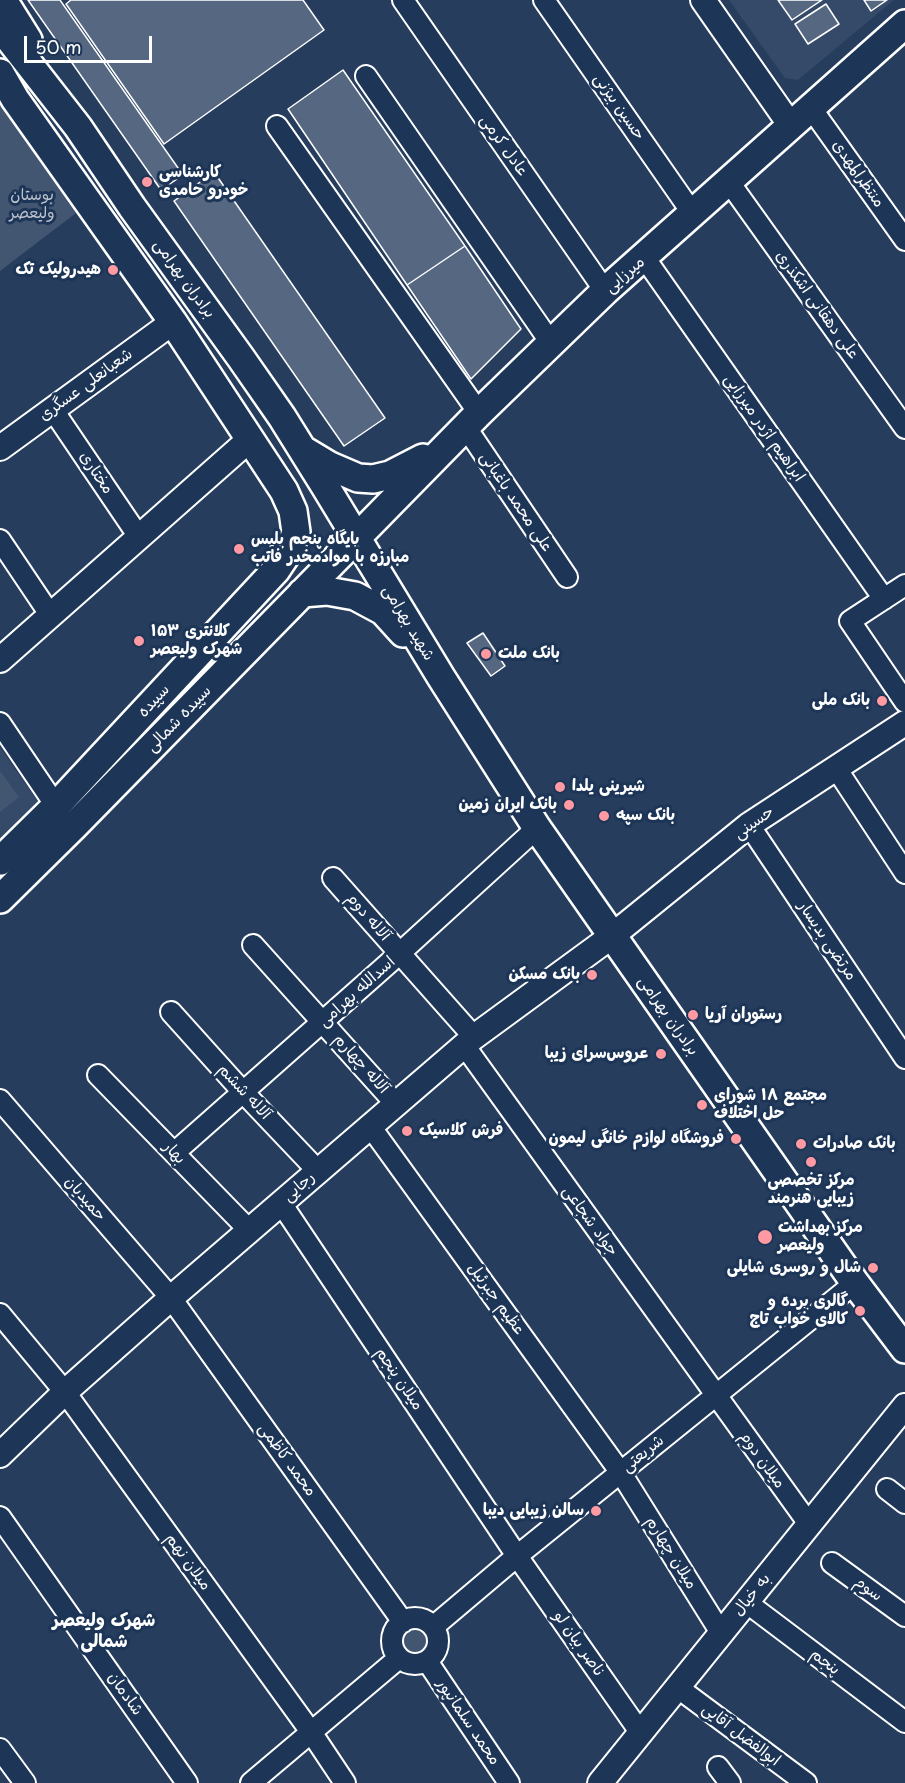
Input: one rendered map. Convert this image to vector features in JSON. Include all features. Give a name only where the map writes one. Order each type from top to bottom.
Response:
[{"type":"main road","points":[[3,0],[78,127]]},
{"type":"main road","name":"میرزایی","points":[[357,538],[472,419],[605,291],[905,24]]},
{"type":"main road","name":"برادران بهرامی","points":[[0,27],[78,127],[132,207],[241,358],[357,538]]},
{"type":"main road","name":"برادران بهرامی","points":[[0,73],[7,90],[173,322],[284,491],[293,511],[296,532]]},
{"type":"main road","points":[[253,445],[274,457],[284,459],[294,454],[296,441],[340,471],[358,478],[373,479],[390,475],[443,448]]},
{"type":"main road","name":"سپیده","points":[[0,861],[56,806],[276,570],[290,549],[296,532]]},
{"type":"main road","name":"سپیده شمالی","points":[[0,899],[357,538]]},
{"type":"main road","name":"شهید بهرامی","points":[[357,538],[441,677]]},
{"type":"main road","points":[[302,593],[327,591],[355,596],[383,611],[441,677]]},
{"type":"main road","name":"برادران بهرامی","points":[[441,677],[537,828],[855,1283],[905,1349]]},
{"type":"main road","points":[[101,758],[121,778]]},
{"type":"street","name":"عادل کرمی","points":[[403,0],[605,291]]},
{"type":"street","name":"حسین بیژنی","points":[[544,0],[693,214]]},
{"type":"street","points":[[703,0],[791,126]]},
{"type":"street","points":[[366,76],[552,343]]},
{"type":"street","name":"منتظرالمهدی","points":[[811,108],[905,240]]},
{"type":"street","name":"علی محمد باغبانی","points":[[277,126],[472,419],[567,577]]},
{"type":"street","name":"علی دهقانی اشکذری","points":[[729,182],[905,428]]},
{"type":"street","name":"ابراهیم اژدر میرزایی","points":[[644,257],[884,599]]},
{"type":"street","name":"شعبانعلی عسگری","points":[[0,448],[173,322]]},
{"type":"street","name":"مختاری","points":[[53,410],[139,537]]},
{"type":"street","points":[[0,660],[139,537],[253,445]]},
{"type":"street","points":[[0,540],[51,616]]},
{"type":"street","points":[[905,585],[850,621],[905,702]]},
{"type":"street","points":[[0,723],[56,806]]},
{"type":"street","name":"حسینی","points":[[612,936],[749,825],[905,723]]},
{"type":"street","points":[[837,768],[905,873]]},
{"type":"street","name":"مرتضی بدیسار","points":[[749,825],[905,1058]]},
{"type":"street","name":"اسدالله بهرامی","points":[[174,1153],[400,954],[537,828]]},
{"type":"street","name":"آلاله دوم","points":[[333,878],[400,954],[469,1041]]},
{"type":"street","name":"رجایی","points":[[0,1455],[65,1392],[171,1298],[469,1041],[612,936]]},
{"type":"street","name":"آلاله چهارم","points":[[253,945],[396,1104]]},
{"type":"street","name":"آلاله ششم","points":[[171,1012],[318,1171]]},
{"type":"street","name":"جواد شجاعی","points":[[469,1041],[716,1396]]},
{"type":"street","name":"بهار","points":[[98,1075],[249,1230]]},
{"type":"street","name":"حمیدیان","points":[[0,1100],[171,1298]]},
{"type":"street","name":"عظیم جبرئیل","points":[[370,1126],[621,1473]]},
{"type":"street","name":"میلان پنجم","points":[[281,1203],[517,1556]]},
{"type":"street","name":"شریعتی","points":[[433,1627],[517,1556],[855,1283]]},
{"type":"street","name":"محمد کاظمی","points":[[171,1298],[403,1622]]},
{"type":"street","name":"میلان نهم","points":[[0,1314],[65,1392],[311,1732],[345,1783]]},
{"type":"street","name":"میلان دوم","points":[[716,1396],[809,1524]]},
{"type":"street","name":"به خیال","points":[[600,1783],[905,1406]]},
{"type":"street","name":"میلان چهارم","points":[[621,1473],[721,1633]]},
{"type":"street","points":[[887,1489],[905,1503]]},
{"type":"street","name":"شادمان","points":[[0,1517],[188,1783]]},
{"type":"street","name":"ناصر بیان لو","points":[[517,1556],[640,1732]]},
{"type":"street","name":"سوم","points":[[832,1563],[905,1616]]},
{"type":"street","name":"پنجم","points":[[746,1602],[905,1722]]},
{"type":"street","points":[[416,1618],[422,1619],[433,1627],[438,1641],[433,1656],[420,1664],[412,1664],[399,1658],[392,1643],[397,1627],[403,1622],[416,1618]]},
{"type":"street","points":[[251,1783],[399,1658]]},
{"type":"street","name":"محمد سلمانپور","points":[[427,1661],[509,1783]]},
{"type":"street","name":"ابوالفضل آقایی","points":[[677,1687],[806,1783]]},
{"type":"street","points":[[0,1749],[26,1783]]},
{"type":"street","points":[[717,1767],[730,1783]]},
{"type":"shaded area","points":[[729,0],[894,0],[798,80],[785,78]]},
{"type":"shaded area","points":[[0,747],[38,802],[0,840]]},
{"type":"green space","name":"بوستان ولیعصر","points":[[0,105],[76,213],[0,271]]},
{"type":"green space","points":[[0,771],[19,797],[0,812]]},
{"type":"green space","points":[[415,1620],[429,1626],[435,1640],[429,1654],[415,1660],[401,1654],[395,1640],[401,1626]]},
{"type":"building","points":[[28,0],[60,0],[183,175],[161,190]]},
{"type":"building","points":[[71,0],[303,0],[324,30],[164,144],[66,4]]},
{"type":"building","points":[[778,0],[822,0],[792,20]]},
{"type":"building","points":[[864,0],[887,0],[871,11]]},
{"type":"building","points":[[826,4],[839,24],[808,44],[795,24]]},
{"type":"building","points":[[343,70],[465,246],[407,285],[288,109]]},
{"type":"building","points":[[214,172],[385,418],[344,446],[174,201]]},
{"type":"building","points":[[465,246],[521,329],[471,379],[407,285]]},
{"type":"building","name":"بانک ملت","points":[[483,633],[505,666],[491,676],[467,643]]},
{"type":"place","name":"کارشناسی خودرو حامدی","points":[[147,182]]},
{"type":"place","name":"هیدرولیک تک","points":[[113,270]]},
{"type":"place","name":"پایگاه پنجم پلیس مبارزه با موادمخدر فاتب","points":[[239,549]]},
{"type":"place","name":"کلانتری ۱۵۳ شهرک ولیعصر","points":[[139,641]]},
{"type":"place","name":"بانک ملت","points":[[486,654]]},
{"type":"place","name":"بانک ملی","points":[[882,701]]},
{"type":"place","name":"شیرینی یلدا","points":[[560,787]]},
{"type":"place","name":"بانک ایران زمین","points":[[569,805]]},
{"type":"place","name":"بانک سپه","points":[[604,816]]},
{"type":"place","name":"بانک مسکن","points":[[592,975]]},
{"type":"place","name":"رستوران آریا","points":[[693,1015]]},
{"type":"place","name":"عروس‌سرای زیبا","points":[[661,1054]]},
{"type":"place","name":"مجتمع ۱۸ شورای حل اختلاف","points":[[702,1105]]},
{"type":"place","name":"فرش کلاسیک","points":[[407,1131]]},
{"type":"place","name":"فروشگاه لوازم خانگی لیمون","points":[[736,1139]]},
{"type":"place","name":"بانک صادرات","points":[[801,1144]]},
{"type":"place","name":"مرکز تخصصی زیبایی هنرمند","points":[[811,1162]]},
{"type":"place","name":"مرکز بهداشت ولیعصر","points":[[765,1237]]},
{"type":"place","name":"شال و روسری شایلی","points":[[873,1268]]},
{"type":"place","name":"گالری پرده و کالای خواب تاج","points":[[860,1311]]},
{"type":"place","name":"سالن زیبایی دیبا","points":[[596,1511]]},
{"type":"district","name":"شهرک ولیعصر شمالی","points":[[104,1631]]}]
